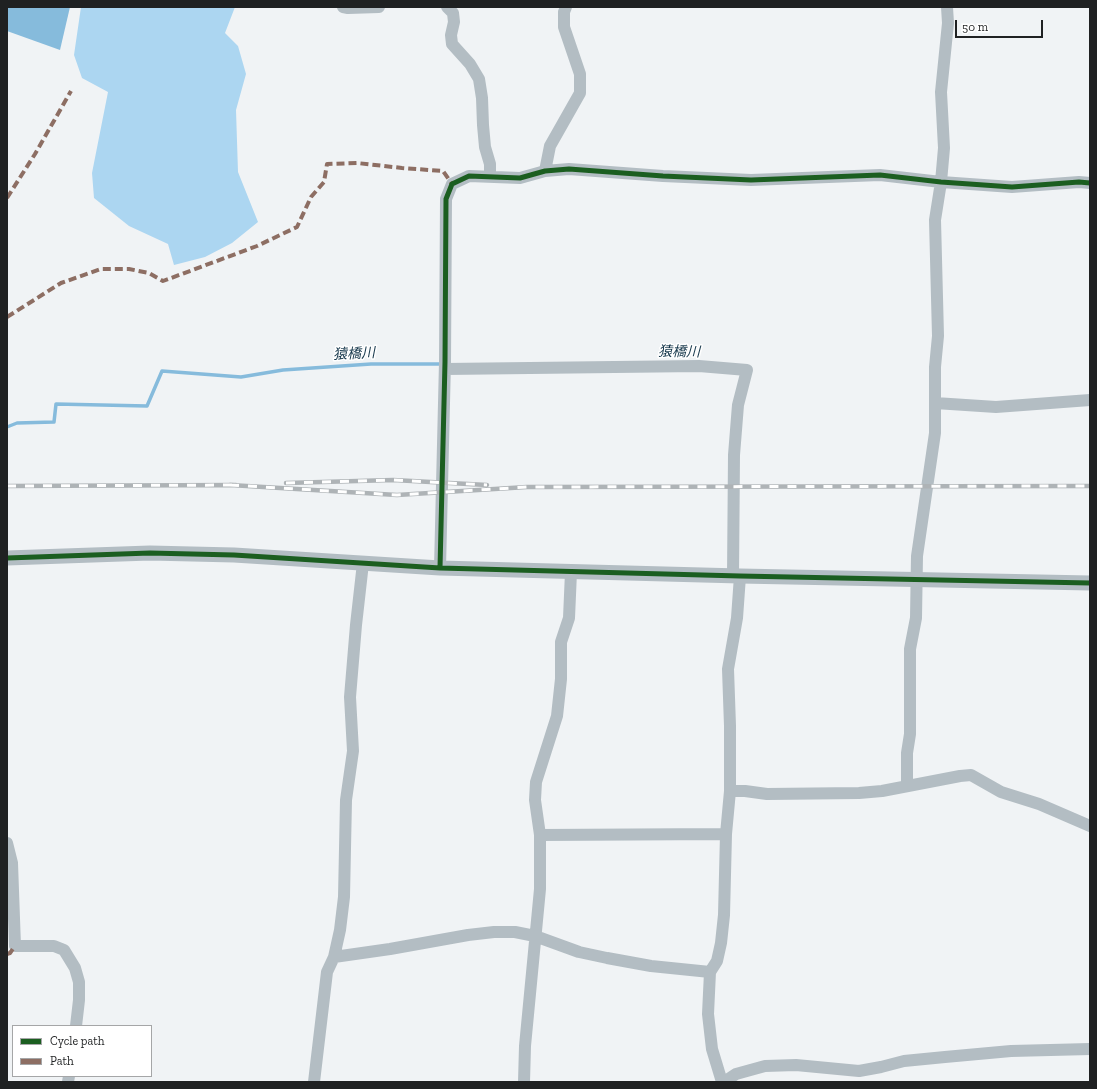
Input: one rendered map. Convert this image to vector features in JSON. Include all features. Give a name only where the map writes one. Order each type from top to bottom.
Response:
[{"type":"street","points":[[343,7],[379,7]]},
{"type":"street","points":[[447,7],[453,13],[454,22],[451,34],[452,44],[470,64],[479,79],[482,98],[485,147],[490,164],[490,176]]},
{"type":"street","points":[[545,171],[550,146],[580,93],[580,74],[564,27],[564,12],[566,7]]},
{"type":"street","points":[[907,786],[907,753],[910,734],[910,649],[916,618],[917,556],[935,433],[935,367],[938,336],[935,220],[941,182],[944,148],[941,92],[948,24],[947,7]]},
{"type":"street","points":[[440,568],[445,366],[446,199],[452,184],[469,176],[520,178],[545,171],[569,169],[663,176],[751,180],[880,175],[941,182],[1012,187],[1090,182]]},
{"type":"street","points":[[445,366],[699,366],[747,370],[738,406],[734,455],[737,618],[728,669],[730,791],[726,834],[724,915],[721,943],[717,961],[710,972],[708,1014],[712,1049],[723,1082],[736,1074],[765,1066],[796,1065],[859,1071],[904,1061],[931,1058],[1011,1051],[1090,1049]]},
{"type":"street","points":[[935,402],[996,407],[1090,400]]},
{"type":"street","points":[[7,558],[150,553],[234,555],[440,568],[1090,583]]},
{"type":"street","points":[[314,1082],[327,972],[334,957],[340,930],[344,897],[346,800],[353,751],[350,697],[363,563]]},
{"type":"street","points":[[524,1082],[525,1046],[540,889],[540,836],[535,800],[536,782],[557,716],[561,679],[561,642],[568,618],[571,572]]},
{"type":"street","points":[[730,791],[745,791],[766,794],[859,794],[971,775],[1001,792],[1039,804],[1090,826]]},
{"type":"street","points":[[540,836],[726,834]]},
{"type":"street","points":[[7,843],[12,863],[15,946],[54,946],[64,950],[75,968],[79,982],[79,1000],[76,1025]]},
{"type":"street","points":[[334,957],[481,934],[515,932],[535,936],[579,952],[607,958],[652,966],[710,972]]},
{"type":"shaded area","points":[[7,7],[70,7],[60,50],[7,31]]},
{"type":"shaded area","points":[[81,7],[235,7],[225,33],[238,46],[246,74],[236,110],[238,172],[258,222],[232,243],[205,257],[174,265],[168,244],[129,226],[94,198],[92,173],[108,92],[82,78],[74,55]]},
{"type":"waterway","name":"猿橋川","points":[[7,427],[17,423],[54,422],[56,404],[147,406],[162,371],[241,377],[283,370],[371,364],[443,364]]},
{"type":"railway","points":[[286,483],[393,480],[487,485]]},
{"type":"railway","points":[[230,485],[397,495],[527,487],[1090,486]]},
{"type":"railway","points":[[7,486],[236,485]]},
{"type":"marked path","points":[[7,198],[35,154],[71,91]]},
{"type":"marked path","points":[[7,317],[61,283],[101,269],[129,269],[149,273],[163,281],[257,246],[297,227],[311,197],[324,182],[327,164],[357,163],[443,171],[452,184]]},
{"type":"marked path","points":[[7,954],[10,953],[15,946]]},
{"type":"cycle path","points":[[440,568],[445,362],[446,199],[452,184],[469,176],[520,178],[545,171],[569,169],[663,176],[751,180],[880,175],[941,182],[1012,187],[1079,182],[1090,183]]},
{"type":"cycle path","points":[[7,558],[150,553],[234,555],[440,568],[1090,583]]}]
